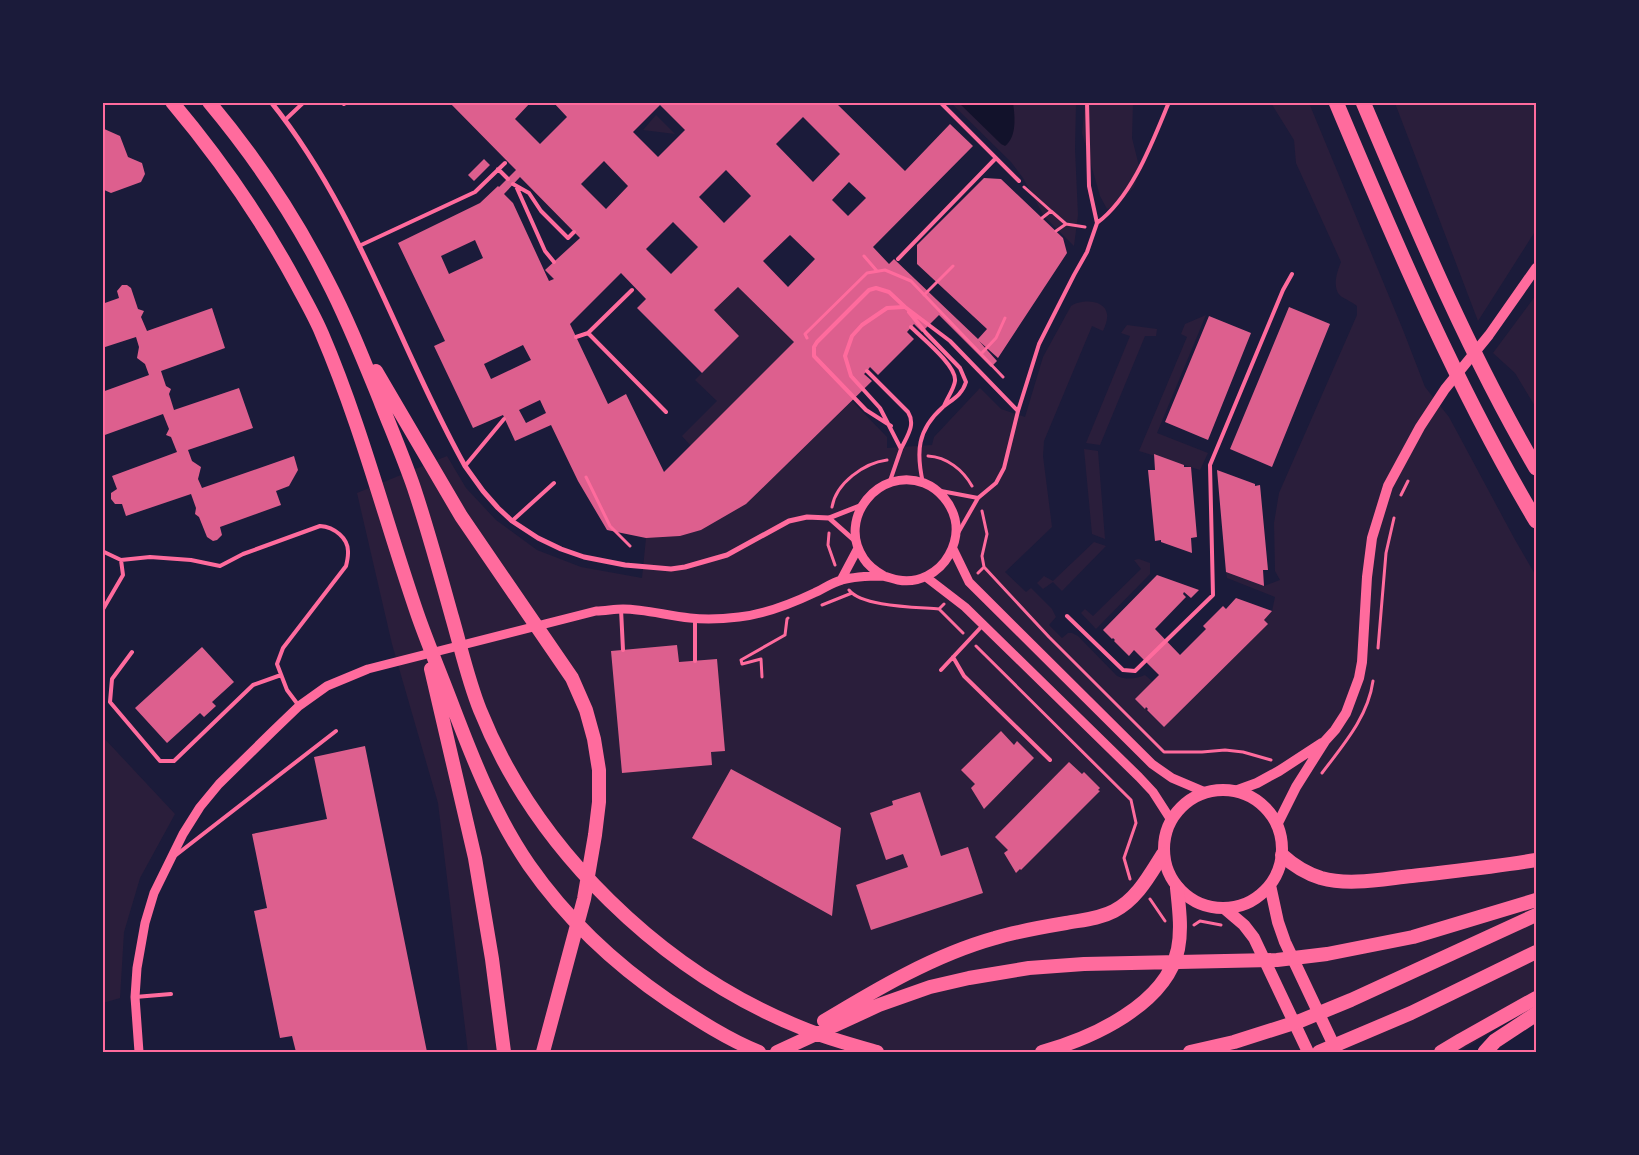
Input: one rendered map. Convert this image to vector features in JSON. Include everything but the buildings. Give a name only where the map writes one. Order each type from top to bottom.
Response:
[{"type":"highway","points":[[172,102],[204,140],[250,204],[287,266],[322,332],[372,468],[417,612],[476,768],[500,816],[534,872],[560,906],[603,948],[642,982],[699,1021],[759,1052]]},
{"type":"highway","points":[[210,102],[281,201],[307,243],[346,318],[461,516],[572,678],[586,710],[594,739],[599,770],[599,802],[595,835],[584,899],[543,1052]]},
{"type":"highway","points":[[1336,102],[1388,228],[1449,358],[1536,521]]},
{"type":"highway","points":[[1363,102],[1404,201],[1466,335],[1536,468]]},
{"type":"highway","points":[[346,318],[414,489],[480,710],[507,766],[546,826],[567,854],[611,902],[645,932],[689,966],[757,1007],[792,1024],[860,1048],[877,1052]]},
{"type":"highway","points":[[417,612],[475,858],[492,959],[504,1052]]},
{"type":"highway","points":[[776,1052],[851,1011],[929,963],[962,949],[994,938],[1093,918],[1112,912],[1140,890],[1163,854]]},
{"type":"highway","points":[[1282,854],[1305,873],[1322,878],[1346,881],[1490,868],[1536,860]]},
{"type":"highway","points":[[1042,1052],[1088,1037],[1114,1023],[1152,993],[1173,965],[1178,947],[1180,929],[1178,888]]},
{"type":"highway","points":[[770,1052],[851,1011],[943,983],[976,976],[1029,968],[1084,964],[1277,960],[1327,954],[1413,937],[1536,900]]},
{"type":"highway","points":[[1190,1052],[1258,1035],[1300,1021],[1351,1000],[1536,915]]},
{"type":"highway","points":[[1318,1052],[1411,1014],[1536,952]]},
{"type":"highway","points":[[1441,1052],[1536,998]]},
{"type":"highway","points":[[1485,1052],[1495,1041],[1536,1014]]},
{"type":"highway","points":[[860,1048],[888,1052]]},
{"type":"main road","points":[[1277,825],[1296,787],[1325,741],[1346,713],[1359,678],[1362,662],[1367,577],[1372,538],[1388,486],[1420,427],[1440,397],[1489,336],[1536,268]]},
{"type":"main road","points":[[1235,791],[1257,783],[1279,771],[1325,741]]},
{"type":"main road","points":[[1220,789],[1235,791],[1248,795],[1260,802],[1270,813],[1277,825],[1281,839],[1282,854],[1276,876],[1259,896],[1245,904],[1224,908],[1211,907],[1187,897],[1170,878],[1163,854],[1166,830],[1171,820],[1185,803],[1205,792],[1220,789]]},
{"type":"main road","points":[[1270,885],[1278,922],[1287,947],[1337,1052]]},
{"type":"main road","points":[[1224,908],[1244,925],[1254,938],[1308,1052]]},
{"type":"street","points":[[271,102],[313,162],[359,246],[466,466],[483,491],[512,521],[538,538],[561,549],[584,556],[625,565],[671,569],[727,555],[789,521],[807,517],[829,518],[862,505]]},
{"type":"street","points":[[829,518],[857,545],[864,560],[873,569],[884,576],[898,580],[926,577],[937,570],[953,549],[956,529],[952,511],[936,490],[924,483],[906,480],[889,483],[873,492],[862,505],[856,523],[857,545],[842,580]]},
{"type":"street","points":[[953,549],[969,582],[1152,764],[1172,778],[1205,792]]},
{"type":"street","points":[[139,1052],[135,997],[137,968],[145,923],[154,892],[183,834],[200,807],[219,784],[299,706],[338,681],[368,669],[596,611],[621,610],[710,620],[741,617],[769,611],[842,580],[884,576]]},
{"type":"street","points":[[926,577],[953,596],[1153,792],[1171,820]]},
{"type":"lane","points":[[285,120],[304,102]]},
{"type":"lane","points":[[940,102],[1018,181]]},
{"type":"lane","points":[[956,538],[978,498],[999,479],[1004,468],[1018,411],[1039,344],[1087,252],[1096,223],[1089,186],[1086,102]]},
{"type":"lane","points":[[1096,223],[1108,215],[1118,204],[1135,176],[1169,102]]},
{"type":"lane","points":[[898,259],[996,158]]},
{"type":"lane","points":[[359,246],[475,192],[504,163]]},
{"type":"lane","points":[[498,169],[508,179]]},
{"type":"lane","points":[[554,262],[544,252],[515,185],[529,193],[542,212],[568,238],[574,232]]},
{"type":"lane","points":[[1067,616],[1122,670],[1135,671],[1213,595],[1210,465],[1283,290],[1292,274]]},
{"type":"lane","points":[[891,426],[866,410],[814,356],[814,347],[869,290],[876,288],[889,292],[905,307],[950,341],[1018,411]]},
{"type":"lane","points":[[576,337],[588,334],[632,290]]},
{"type":"lane","points":[[905,307],[926,333],[960,368],[966,382],[960,395],[942,408]]},
{"type":"lane","points":[[901,449],[891,426],[880,408],[851,376],[845,356],[852,336],[862,325],[887,308],[905,307]]},
{"type":"lane","points":[[911,328],[950,366],[955,374],[954,384],[942,408],[926,427],[921,439],[919,456],[924,483]]},
{"type":"lane","points":[[588,334],[666,412]]},
{"type":"lane","points":[[867,370],[908,412],[912,419],[912,425],[889,483]]},
{"type":"lane","points":[[466,466],[504,419]]},
{"type":"lane","points":[[512,521],[554,483]]},
{"type":"lane","points":[[936,490],[978,498]]},
{"type":"lane","points":[[102,550],[121,560],[150,557],[191,560],[220,566],[243,554],[320,526],[330,527],[341,536],[349,550],[346,566],[283,648],[277,664],[287,690],[299,706]]},
{"type":"lane","points":[[102,611],[123,575],[121,560]]},
{"type":"lane","points":[[621,610],[623,650]]},
{"type":"lane","points":[[695,618],[695,661]]},
{"type":"lane","points":[[941,670],[983,625]]},
{"type":"lane","points":[[132,652],[112,679],[110,702],[160,760],[174,761],[253,685],[281,675]]},
{"type":"lane","points":[[953,657],[964,676],[1050,760]]},
{"type":"lane","points":[[168,862],[336,731]]},
{"type":"lane","points":[[135,997],[171,994]]},
{"type":"path","points":[[1036,197],[1066,224],[1084,227]]},
{"type":"path","points":[[1042,218],[1051,211]]},
{"type":"path","points":[[1056,231],[1066,224]]},
{"type":"path","points":[[864,256],[877,271]]},
{"type":"path","points":[[924,295],[953,266]]},
{"type":"path","points":[[862,277],[866,272],[885,270],[911,281],[1003,377]]},
{"type":"path","points":[[981,354],[996,338],[1005,318]]},
{"type":"path","points":[[586,477],[610,526],[630,546]]},
{"type":"path","points":[[984,567],[1049,637],[1164,752]]},
{"type":"path","points":[[814,608],[852,593]]},
{"type":"path","points":[[939,609],[1132,800],[1136,823],[1124,858],[1130,881],[1155,904],[1166,924],[1172,928],[1180,929],[1190,928],[1200,921],[1223,926],[1227,929]]},
{"type":"path","points":[[762,677],[761,659],[742,664],[741,660],[785,635],[786,619],[796,615]]},
{"type":"shaded area","points":[[951,103],[1076,103],[1075,149],[1078,215],[1074,246],[1044,216],[1023,178],[1011,162]]},
{"type":"shaded area","points":[[959,103],[1013,103],[1014,126],[1009,142],[1005,146],[1001,144]]},
{"type":"shaded area","points":[[1085,103],[1133,103],[1132,138],[1140,170],[1134,187],[1117,205],[1107,209],[1100,196],[1082,133]]},
{"type":"shaded area","points":[[1271,103],[1309,103],[1425,387],[1449,417],[1536,576],[1536,1004],[1459,1052],[468,1052],[438,803],[392,644],[357,493],[447,456],[466,488],[496,520],[537,550],[581,567],[642,578],[646,538],[680,536],[701,530],[746,504],[852,401],[887,437],[887,448],[932,445],[934,437],[980,388],[1001,409],[1025,417],[1043,357],[1071,306],[1081,302],[1097,303],[1102,305],[1107,314],[1105,327],[1103,331],[1092,326],[1044,441],[1043,456],[1052,527],[1005,572],[1026,592],[1031,588],[1052,609],[1056,617],[1049,625],[1062,638],[1068,633],[1078,636],[1117,676],[1131,679],[1145,675],[1153,682],[1145,708],[1164,727],[1267,624],[1264,620],[1272,611],[1275,597],[1227,578],[1226,572],[1264,586],[1280,580],[1275,571],[1274,523],[1279,493],[1357,315],[1357,306],[1342,297],[1337,290],[1336,280],[1341,262],[1296,163],[1294,140]]},
{"type":"shaded area","points":[[1395,103],[1536,103],[1536,230],[1478,321]]},
{"type":"shaded area","points":[[656,115],[675,134],[643,130]]},
{"type":"shaded area","points":[[738,287],[794,342],[691,446],[682,436],[717,401],[695,380],[739,336],[714,310]]},
{"type":"shaded area","points":[[1536,295],[1536,408],[1515,373],[1493,353]]},
{"type":"shaded area","points":[[1206,315],[1157,433],[1208,453],[1200,470],[1139,451],[1187,337],[1181,334],[1185,324]]},
{"type":"shaded area","points":[[1127,325],[1157,329],[1156,336],[1145,336],[1100,445],[1086,443],[1130,336],[1121,333]]},
{"type":"shaded area","points":[[1084,449],[1098,451],[1105,539],[1092,534]]},
{"type":"shaded area","points":[[1094,542],[1106,546],[1062,591],[1053,582],[1043,589],[1037,583],[1044,576],[1053,581]]},
{"type":"shaded area","points":[[1139,559],[1150,563],[1150,574],[1096,629],[1081,613],[1085,609],[1093,616],[1141,569],[1134,560]]},
{"type":"shaded area","points":[[102,736],[175,814],[140,878],[124,932],[120,998],[103,1003]]}]
